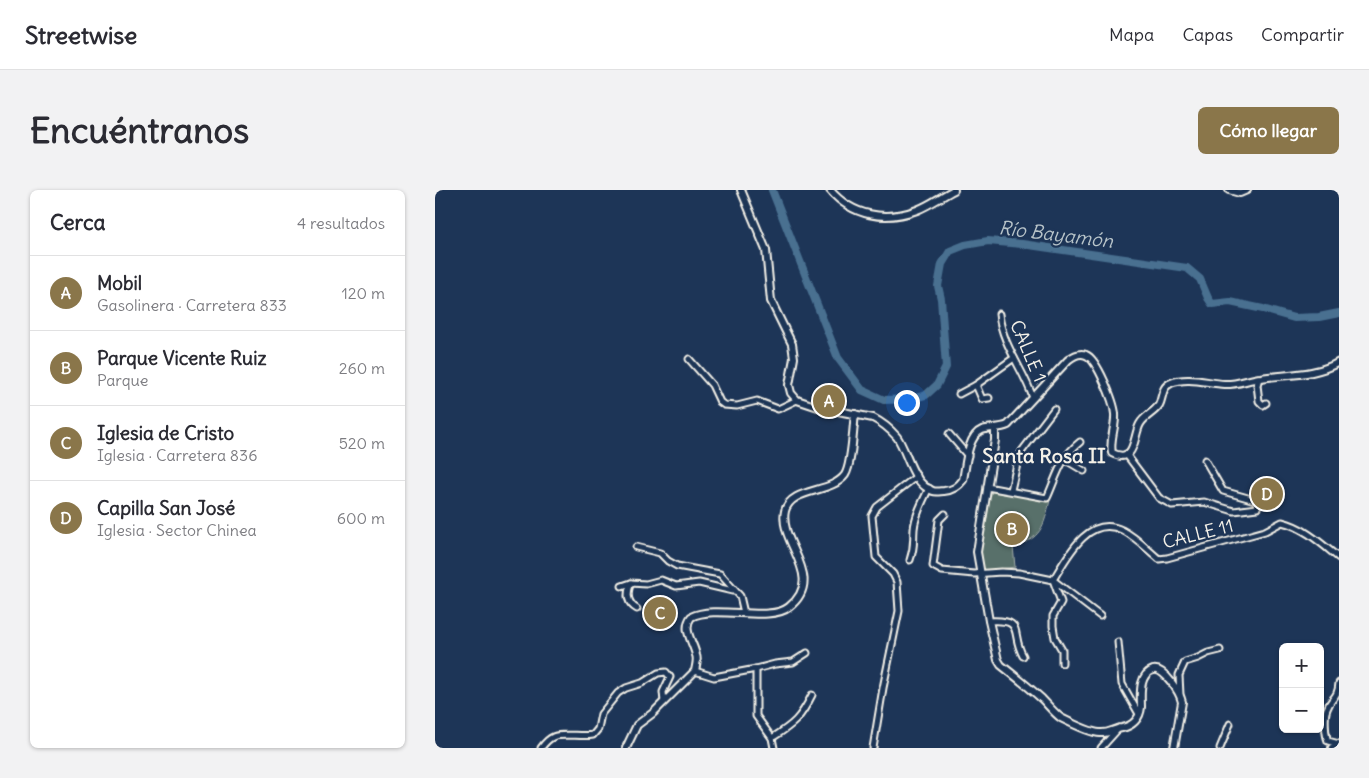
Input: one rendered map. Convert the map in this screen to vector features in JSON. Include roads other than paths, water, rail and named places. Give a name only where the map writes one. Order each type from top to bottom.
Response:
[{"type":"street","points":[[741,190],[766,250],[771,301],[792,344],[793,358],[789,385],[791,393],[797,400],[818,407],[855,414],[881,422],[898,439],[917,476],[934,491],[952,490],[960,485],[963,480],[970,444],[975,434],[983,430],[1003,427],[1013,421],[1068,360],[1078,355],[1087,355],[1095,363],[1115,414],[1112,453],[1119,456],[1126,454],[1134,446],[1141,422],[1159,406],[1164,388],[1171,383],[1193,380],[1236,384],[1259,378],[1316,372],[1339,362]]},
{"type":"street","points":[[830,190],[838,200],[857,211],[878,217],[900,216],[919,209],[954,190]]},
{"type":"street","points":[[1229,190],[1240,193],[1247,190]]},
{"type":"street","name":"CALLE 1","points":[[999,314],[1000,325],[1014,358],[1026,378],[1033,398]]},
{"type":"street","points":[[959,394],[1014,358]]},
{"type":"street","points":[[689,359],[712,385],[720,402],[724,405],[737,406],[757,401],[778,408],[797,400]]},
{"type":"street","points":[[1259,378],[1257,384],[1259,401],[1263,405],[1266,403]]},
{"type":"street","points":[[975,385],[982,399],[989,398]]},
{"type":"street","points":[[1011,490],[1022,451],[1054,410]]},
{"type":"street","points":[[844,412],[853,429]]},
{"type":"street","points":[[627,748],[637,724],[653,713],[695,671],[697,663],[696,654],[687,631],[691,617],[705,612],[744,613],[782,611],[789,607],[798,596],[803,580],[803,568],[786,527],[785,511],[790,502],[797,496],[829,486],[838,482],[845,475],[849,464],[855,414]]},
{"type":"street","points":[[853,429],[858,421],[867,417]]},
{"type":"street","points":[[995,429],[995,440],[977,545],[980,574],[995,655],[1001,665],[1041,698],[1060,717],[1098,733],[1108,733],[1130,726],[1136,721],[1139,714],[1141,684],[1150,671],[1160,671],[1170,680],[1181,696]]},
{"type":"street","points":[[949,434],[968,456]]},
{"type":"street","points":[[987,487],[1047,498],[1055,474],[1064,459],[1080,442]]},
{"type":"street","points":[[1126,454],[1159,498],[1172,505],[1204,502],[1234,511],[1257,508],[1258,504],[1255,500],[1223,491],[1205,460]]},
{"type":"street","points":[[1064,459],[1084,471]]},
{"type":"street","points":[[873,748],[899,604],[897,582],[893,574],[876,557],[872,516],[877,507],[917,476]]},
{"type":"street","points":[[910,560],[915,548],[913,528],[929,488]]},
{"type":"street","points":[[945,514],[939,520],[933,566],[942,571],[980,574],[1019,573],[1053,580],[1100,616]]},
{"type":"street","name":"CALLE 11","points":[[1053,580],[1065,560],[1084,536],[1091,531],[1106,526],[1128,534],[1159,559],[1259,533],[1282,522],[1314,537],[1339,558]]},
{"type":"street","points":[[636,547],[660,553],[677,566],[720,574],[740,596],[744,613]]},
{"type":"street","points":[[622,586],[631,583],[647,584],[661,580],[676,586],[699,583],[734,591]]},
{"type":"street","points":[[1053,580],[1061,602],[1053,616],[1053,626],[1055,638],[1062,650],[1062,663]]},
{"type":"street","points":[[631,583],[628,590],[628,600],[631,606],[637,609]]},
{"type":"street","points":[[989,621],[1004,620],[1012,623],[1018,647],[1023,656]]},
{"type":"street","points":[[1118,642],[1122,684],[1139,714]]},
{"type":"street","points":[[1174,748],[1182,702],[1179,675],[1185,662],[1220,650]]},
{"type":"street","points":[[695,671],[714,677],[793,662],[807,653]]},
{"type":"street","points":[[756,669],[756,716],[772,738],[774,748]]},
{"type":"street","points":[[541,748],[552,737],[558,735],[580,737],[593,735],[599,730],[601,714],[618,693],[626,688],[642,684],[658,673],[666,672],[670,677],[663,692],[664,702]]},
{"type":"street","points":[[1339,683],[1338,694],[1327,708],[1325,735],[1328,742],[1339,745]]},
{"type":"street","points":[[772,738],[794,724],[804,712],[812,695]]},
{"type":"street","points":[[1219,748],[1231,724]]},
{"type":"street","points":[[1101,748],[1119,728]]},
{"type":"street","points":[[1175,740],[1179,748]]},
{"type":"street","points":[[1332,748],[1339,745]]},
{"type":"waterway","name":"Río Bayamón","points":[[772,190],[838,358],[862,390],[884,400],[911,399],[926,395],[937,385],[946,367],[941,299],[938,286],[942,264],[950,251],[965,245],[988,241],[1022,244],[1187,268],[1200,279],[1212,304],[1230,302],[1294,318],[1319,317],[1339,313]]},
{"type":"place","name":"Mobil","points":[[829,401]]},
{"type":"place","name":"Capilla San José","points":[[1267,494]]},
{"type":"place","name":"Parque Vicente Ruiz","points":[[1012,529]]},
{"type":"place","name":"Iglesia de Cristo","points":[[660,613]]},
{"type":"district","name":"Santa Rosa II","points":[[1044,456]]}]
